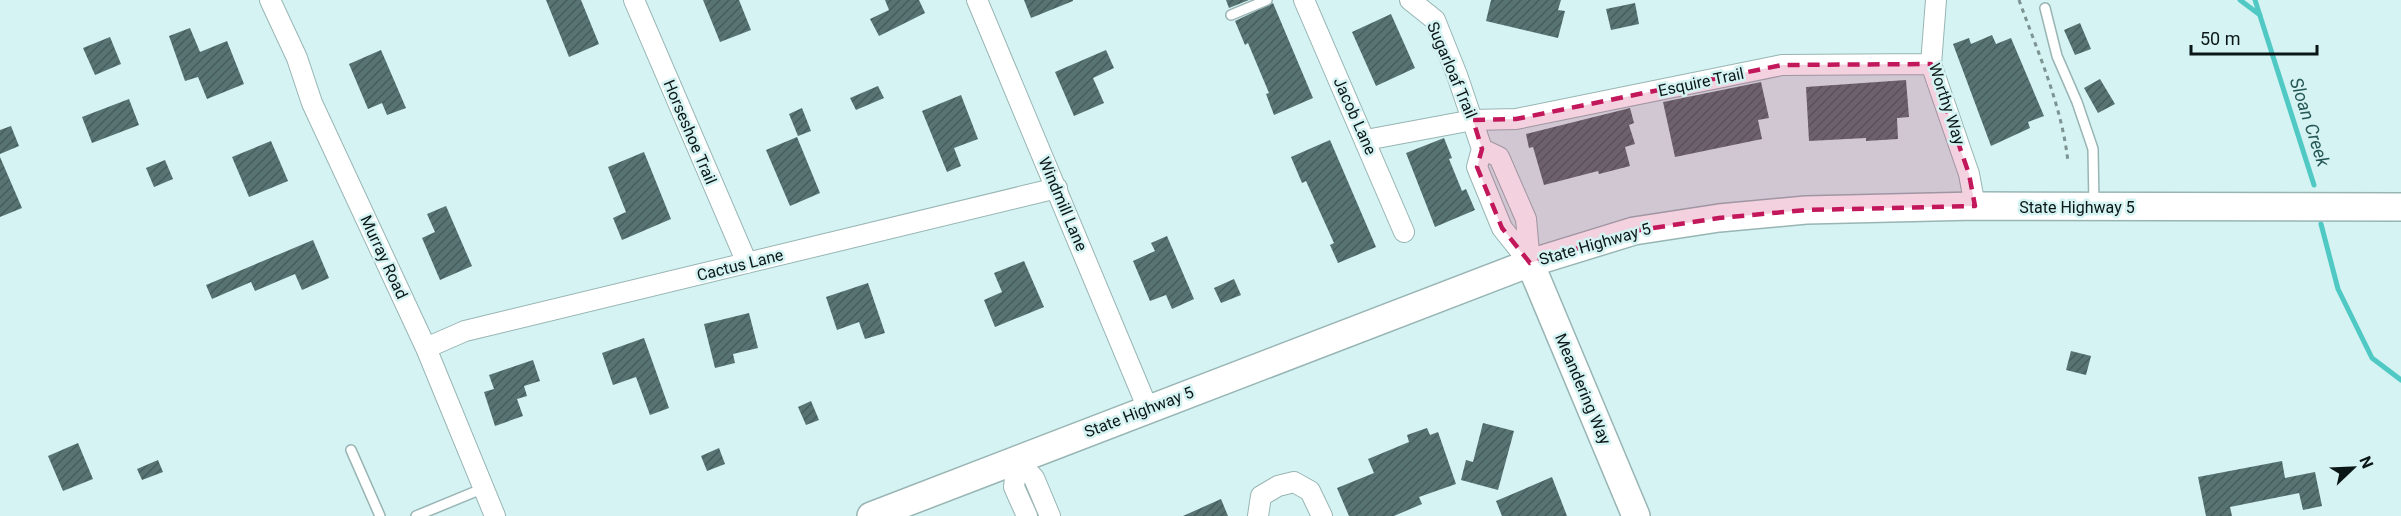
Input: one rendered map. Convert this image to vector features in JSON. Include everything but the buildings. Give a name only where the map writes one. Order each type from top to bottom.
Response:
[{"type":"main road","name":"State Highway 5","points":[[871,516],[1530,263],[1634,231],[1719,218],[1806,210],[1975,206],[2401,207]]},
{"type":"main road","name":"Meandering Way","points":[[1530,263],[1636,516]]},
{"type":"street","name":"Murray Road","points":[[270,0],[297,58],[312,103],[426,348],[495,516]]},
{"type":"street","name":"Horseshoe Trail","points":[[634,0],[747,263]]},
{"type":"street","name":"Windmill Lane","points":[[977,0],[1148,409]]},
{"type":"street","name":"Jacob Lane","points":[[1304,0],[1404,232]]},
{"type":"street","name":"Sugarloaf Trail","points":[[1410,0],[1435,20],[1482,149],[1499,157],[1526,219],[1530,263]]},
{"type":"street","name":"Worthy Way","points":[[1936,0],[1931,64],[1964,157],[1975,206]]},
{"type":"street","name":"Esquire Trail","points":[[1366,140],[1473,120],[1516,120],[1782,65],[1931,64]]},
{"type":"street","name":"Cactus Lane","points":[[426,348],[465,331],[1057,188]]},
{"type":"street","points":[[1017,460],[1014,487],[1027,516]]},
{"type":"street","points":[[1017,460],[1034,478],[1050,516]]},
{"type":"street","points":[[1258,516],[1261,496],[1278,486],[1294,483],[1311,491],[1322,516]]},
{"type":"lane","points":[[1231,15],[1267,0]]},
{"type":"lane","points":[[2045,8],[2057,56],[2077,102],[2093,149],[2094,207]]},
{"type":"lane","points":[[351,450],[380,516]]},
{"type":"lane","points":[[416,516],[483,488]]},
{"type":"path","points":[[2019,0],[2056,104],[2065,135],[2068,162]]},
{"type":"highlighted area","points":[[1931,64],[1969,174],[1975,206],[1806,210],[1719,218],[1634,231],[1530,263],[1502,228],[1477,167],[1482,149],[1473,120],[1516,119],[1782,65]]},
{"type":"waterway","points":[[2240,0],[2260,15]]},
{"type":"waterway","name":"Sloan Creek","points":[[2255,0],[2314,185]]},
{"type":"waterway","name":"Sloan Creek","points":[[2321,224],[2338,289],[2372,358],[2401,380]]}]
